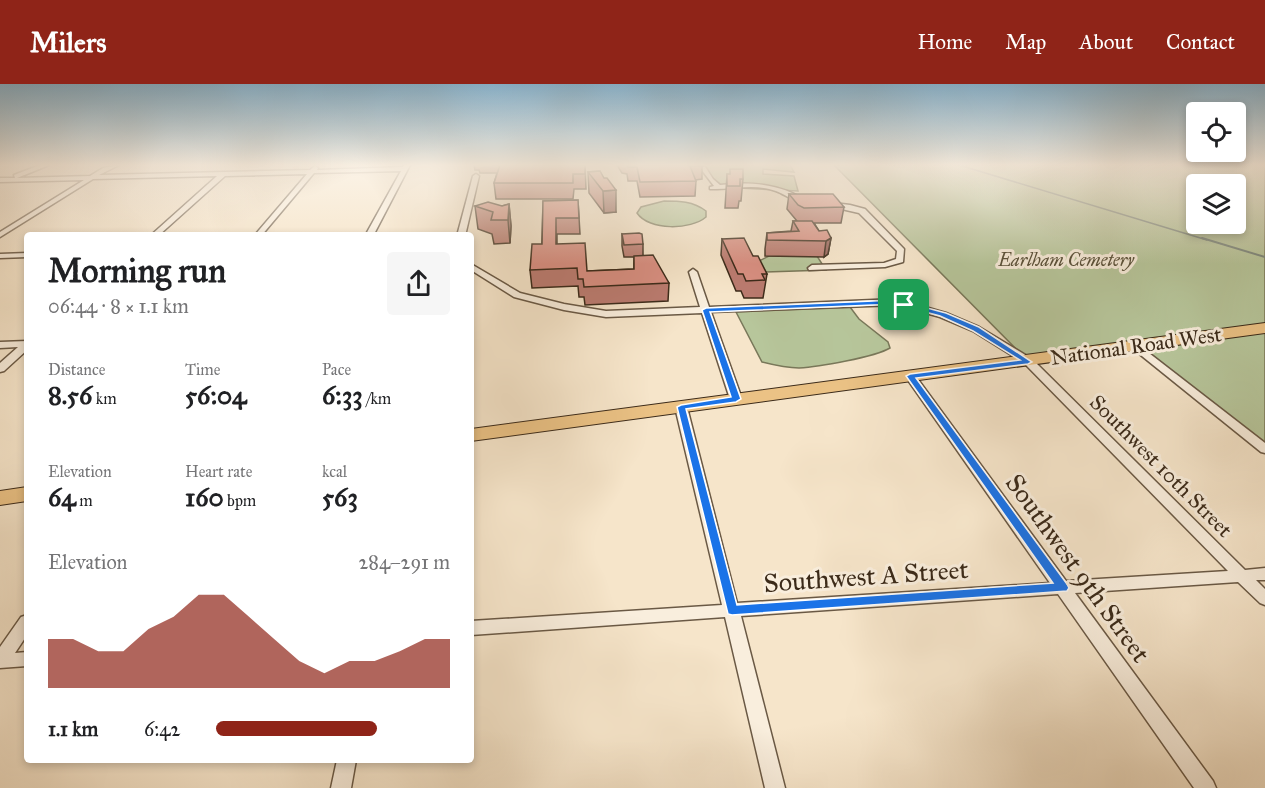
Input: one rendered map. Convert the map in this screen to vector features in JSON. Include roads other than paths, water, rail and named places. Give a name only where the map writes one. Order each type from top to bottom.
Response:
[{"type":"main road","name":"National Road West","points":[[474,435],[1028,362],[1265,328]]},
{"type":"main road","points":[[0,498],[24,494]]},
{"type":"street","points":[[0,235],[60,198]]},
{"type":"street","points":[[158,232],[196,198]]},
{"type":"street","points":[[260,232],[290,198]]},
{"type":"street","points":[[371,232],[389,198]]},
{"type":"street","points":[[461,232],[470,198]]},
{"type":"street","points":[[798,198],[807,202]]},
{"type":"street","points":[[812,268],[885,266],[900,260],[902,255],[901,251],[862,211],[819,203]]},
{"type":"street","points":[[0,256],[24,255]]},
{"type":"street","name":"Southwest 10th Street","points":[[474,268],[517,294],[583,311],[606,314],[897,302],[943,315],[976,329],[1028,362],[1265,599]]},
{"type":"street","points":[[693,272],[736,399]]},
{"type":"street","points":[[0,345],[24,344]]},
{"type":"street","points":[[1136,346],[1265,449]]},
{"type":"street","points":[[0,369],[24,347]]},
{"type":"street","name":"Southwest 9th Street","points":[[910,376],[1206,788]]},
{"type":"street","points":[[681,407],[774,788]]},
{"type":"street","name":"Southwest A Street","points":[[474,628],[1265,574]]},
{"type":"street","points":[[0,660],[24,626]]},
{"type":"street","points":[[0,660],[24,659]]},
{"type":"street","points":[[340,788],[346,763]]},
{"type":"waterway","points":[[1068,198],[1207,240]]},
{"type":"waterway","points":[[1202,238],[1265,257]]},
{"type":"park label","name":"Earlham Cemetery","points":[[1066,260]]}]
